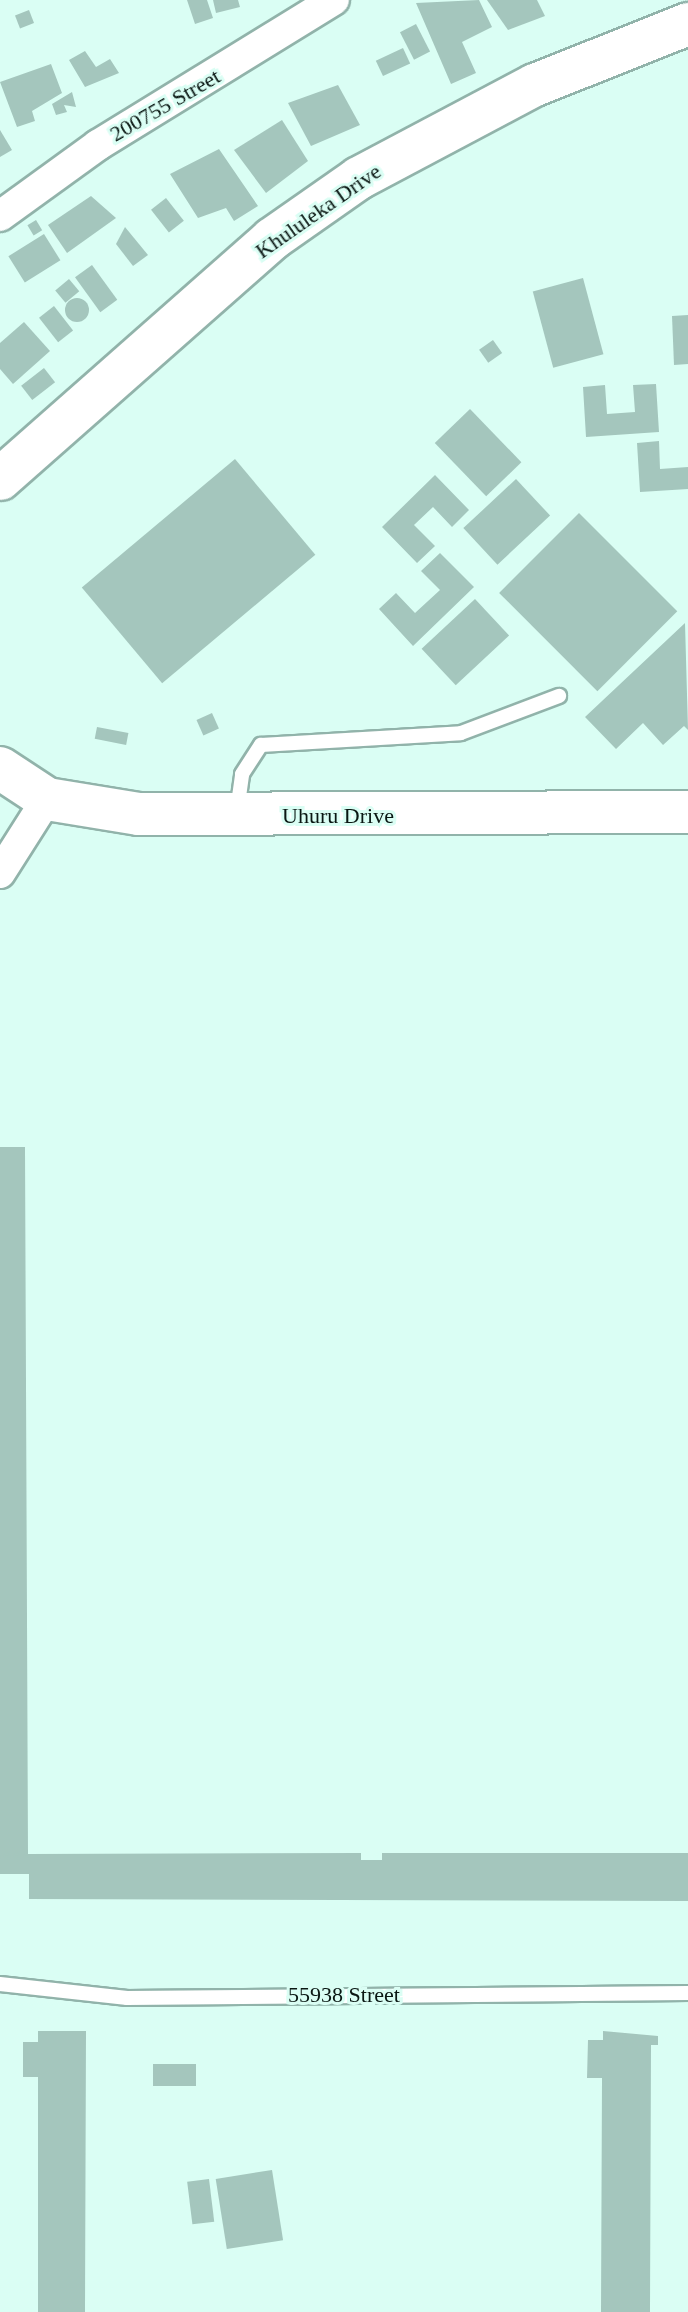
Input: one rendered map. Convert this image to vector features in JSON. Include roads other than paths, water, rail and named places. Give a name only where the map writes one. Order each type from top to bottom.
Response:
[{"type":"street","name":"200755 Street","points":[[0,216],[98,145],[334,0]]},
{"type":"street","name":"Khululeka Drive","points":[[0,479],[272,239],[359,178],[535,85],[688,24]]},
{"type":"street","name":"Uhuru Drive","points":[[0,768],[47,799],[92,810],[237,817],[688,812]]},
{"type":"street","points":[[0,873],[47,799]]},
{"type":"lane","points":[[237,817],[242,774],[261,745],[461,733],[559,696]]},
{"type":"lane","name":"55938 Street","points":[[0,1984],[127,1998],[688,1993]]}]
